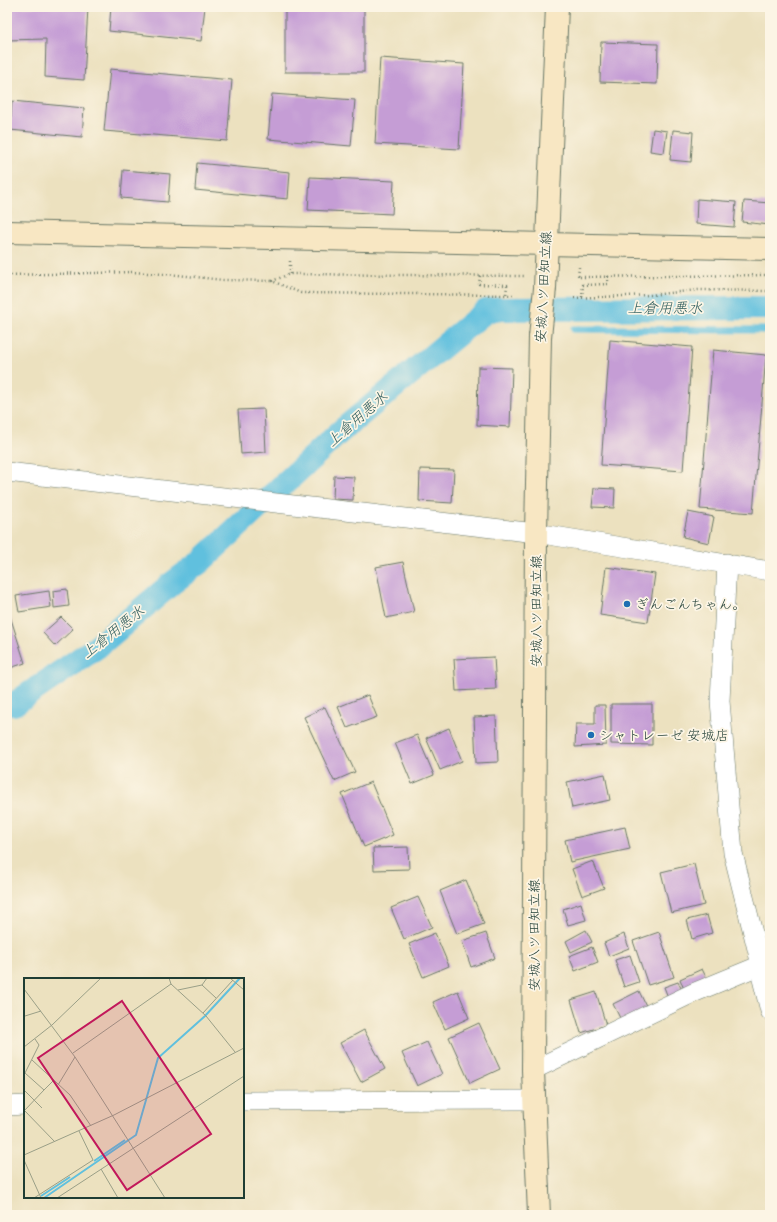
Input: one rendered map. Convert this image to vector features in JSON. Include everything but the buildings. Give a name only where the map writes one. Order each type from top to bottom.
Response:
[{"type":"main road","name":"安城八ツ田知立線","points":[[538,1215],[533,1070],[536,533],[540,337],[545,288],[557,7]]},
{"type":"main road","points":[[7,232],[770,249]]},
{"type":"street","points":[[7,472],[536,533],[770,571]]},
{"type":"street","points":[[726,563],[720,701],[732,853],[761,965],[762,979],[770,1011]]},
{"type":"street","points":[[533,1070],[693,993],[761,965]]},
{"type":"street","points":[[244,1101],[534,1100]]},
{"type":"street","points":[[7,1106],[24,1105]]},
{"type":"path","points":[[7,275],[133,272],[223,280],[272,281],[301,293],[513,295]]},
{"type":"path","points":[[272,281],[290,274],[525,276]]},
{"type":"path","points":[[582,297],[582,285],[608,284],[608,276],[770,275]]},
{"type":"path","points":[[480,276],[480,284],[507,285],[506,295]]},
{"type":"path","points":[[574,298],[650,295],[698,290],[770,291]]},
{"type":"waterway","name":"上倉用悪水","points":[[7,704],[14,704],[97,647],[171,584],[199,563],[341,431],[486,311],[501,309],[770,308]]},
{"type":"waterway","points":[[574,329],[770,330]]},
{"type":"place","name":"ぎんごんちゃん。","points":[[627,604]]},
{"type":"place","name":"シャトレーゼ 安城店","points":[[591,735]]}]
